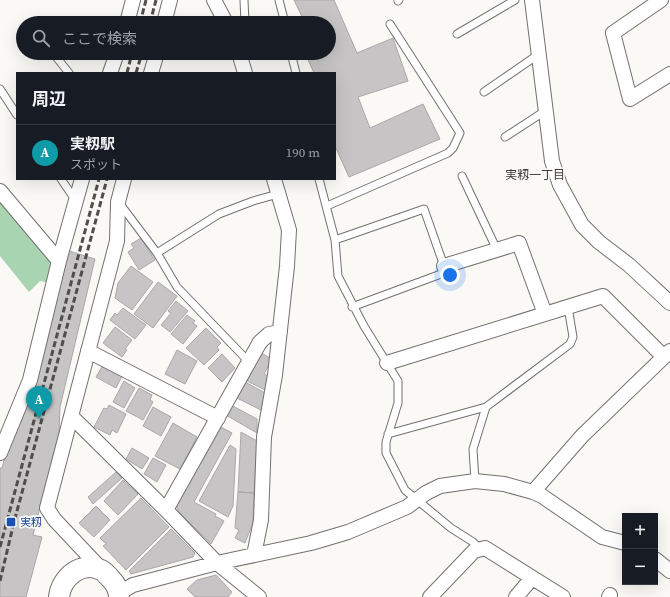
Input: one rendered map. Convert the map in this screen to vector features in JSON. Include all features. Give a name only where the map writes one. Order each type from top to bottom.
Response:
[{"type":"street","points":[[129,16],[133,0]]},
{"type":"street","points":[[166,16],[170,0]]},
{"type":"street","points":[[214,0],[222,16]]},
{"type":"street","points":[[532,0],[552,161],[560,185],[582,225],[599,242],[629,265],[670,303]]},
{"type":"street","points":[[661,0],[613,33],[630,99],[670,74]]},
{"type":"street","points":[[110,72],[115,60]]},
{"type":"street","points":[[151,72],[155,60]]},
{"type":"street","points":[[241,60],[246,72]]},
{"type":"street","points":[[0,453],[30,380],[59,261],[82,180]]},
{"type":"street","points":[[124,180],[118,202],[117,241],[72,418],[47,508],[54,519],[114,582],[119,595],[133,585],[217,563],[311,543],[348,532],[407,507],[426,493],[440,486],[475,481],[504,484],[534,492],[602,537],[622,542]]},
{"type":"street","points":[[254,555],[261,520],[264,437],[273,390],[289,230],[274,180]]},
{"type":"street","points":[[0,192],[59,261]]},
{"type":"street","points":[[444,266],[519,243],[545,314]]},
{"type":"street","points":[[387,363],[603,296],[667,354],[582,436],[534,492]]},
{"type":"street","points":[[166,510],[260,342],[269,334],[280,332]]},
{"type":"street","points":[[88,351],[218,418]]},
{"type":"street","points":[[72,418],[166,510],[217,563],[252,594]]},
{"type":"street","points":[[430,597],[474,551],[485,548],[563,597]]},
{"type":"street","points":[[658,561],[670,571]]},
{"type":"street","points":[[59,597],[63,582],[71,574],[80,569],[92,567],[102,570]]},
{"type":"street","points":[[516,597],[532,578]]},
{"type":"lane","points":[[244,0],[245,16]]},
{"type":"lane","points":[[279,0],[283,16]]},
{"type":"lane","points":[[457,34],[515,0]]},
{"type":"lane","points":[[327,206],[448,153],[453,148],[460,133],[390,24]]},
{"type":"lane","points":[[484,92],[538,54]]},
{"type":"lane","points":[[59,60],[69,72]]},
{"type":"lane","points":[[293,60],[296,72]]},
{"type":"lane","points":[[0,89],[16,113]]},
{"type":"lane","points":[[505,136],[545,111]]},
{"type":"lane","points":[[462,176],[497,250]]},
{"type":"lane","points":[[62,180],[76,201]]},
{"type":"lane","points":[[319,180],[335,240],[338,276],[352,306],[398,381],[398,403],[386,442],[386,454],[405,490],[451,528],[473,542],[480,549]]},
{"type":"lane","points":[[157,253],[219,214],[253,200],[278,194]]},
{"type":"lane","points":[[118,202],[157,253],[176,287],[248,361]]},
{"type":"lane","points":[[335,240],[424,209],[444,266],[441,274],[352,306]]},
{"type":"lane","points":[[388,434],[486,407],[570,344],[573,337],[568,307]]},
{"type":"lane","points":[[475,481],[473,449],[486,407]]},
{"type":"green space","points":[[0,197],[55,262],[50,283],[40,281],[29,292],[0,256]]},
{"type":"building","points":[[294,0],[334,0],[357,53],[393,38],[408,81],[358,97],[370,128],[423,104],[440,139],[349,177],[336,148],[336,72],[314,72],[308,60],[336,60],[336,16],[302,16]]},
{"type":"building","points":[[141,238],[155,260],[139,270],[128,252],[134,248],[131,244]]},
{"type":"building","points":[[69,251],[95,259],[60,407],[59,433],[33,535],[42,537],[26,597],[0,597],[0,468],[2,468],[12,431],[31,391]]},
{"type":"building","points":[[131,266],[153,282],[132,310],[115,298],[118,283]]},
{"type":"building","points":[[158,282],[177,296],[153,328],[134,314]]},
{"type":"building","points":[[176,301],[188,311],[170,332],[161,325],[171,313],[168,311]]},
{"type":"building","points":[[123,308],[146,325],[135,339],[110,320],[115,313],[117,315]]},
{"type":"building","points":[[187,315],[195,321],[193,323],[197,326],[183,344],[171,334]]},
{"type":"building","points":[[115,327],[132,340],[125,349],[127,350],[122,357],[103,343]]},
{"type":"building","points":[[206,328],[221,343],[217,347],[219,350],[204,365],[186,348]]},
{"type":"building","points":[[177,350],[197,361],[185,384],[165,374]]},
{"type":"building","points":[[261,353],[272,359],[264,374],[270,377],[265,390],[247,381]]},
{"type":"building","points":[[222,354],[235,368],[222,382],[208,368]]},
{"type":"building","points":[[103,365],[122,376],[116,388],[96,377]]},
{"type":"building","points":[[124,381],[135,388],[124,408],[113,402]]},
{"type":"building","points":[[245,382],[269,395],[261,410],[237,398]]},
{"type":"building","points":[[139,388],[152,395],[150,400],[153,402],[143,420],[126,411]]},
{"type":"building","points":[[109,405],[126,414],[117,433],[112,430],[110,435],[94,427],[104,408],[107,409]]},
{"type":"building","points":[[231,405],[257,419],[257,433],[226,415]]},
{"type":"building","points":[[153,407],[171,417],[161,436],[143,426]]},
{"type":"building","points":[[173,423],[197,437],[180,469],[155,456]]},
{"type":"building","points":[[219,426],[232,433],[194,502],[216,514],[215,516],[224,521],[211,544],[178,511],[176,503]]},
{"type":"building","points":[[241,432],[257,441],[254,493],[238,492]]},
{"type":"building","points":[[230,445],[236,449],[233,506],[228,517],[199,501]]},
{"type":"building","points":[[132,448],[149,458],[142,469],[126,459]]},
{"type":"building","points":[[153,458],[166,465],[157,482],[144,474]]},
{"type":"building","points":[[116,472],[122,478],[93,504],[88,497]]},
{"type":"building","points":[[123,480],[138,494],[118,515],[104,501]]},
{"type":"building","points":[[238,492],[254,493],[253,523],[245,543],[235,538],[239,530],[235,528]]},
{"type":"building","points":[[141,498],[169,527],[126,570],[103,546],[106,544],[100,538]]},
{"type":"building","points":[[96,506],[110,520],[94,537],[79,523]]},
{"type":"building","points":[[171,529],[195,553],[193,557],[131,574],[129,571]]},
{"type":"building","points":[[216,575],[232,592],[228,597],[195,597],[187,589],[197,580]]},
{"type":"railway","points":[[142,16],[146,0]]},
{"type":"railway","points":[[152,16],[156,0]]},
{"type":"railway","points":[[127,72],[130,60]]},
{"type":"railway","points":[[136,72],[140,60]]},
{"type":"railway","points":[[0,547],[99,180]]},
{"type":"railway","points":[[0,581],[14,522],[107,180]]},
{"type":"place","name":"実籾駅","points":[[39,419]]},
{"type":"place","name":"実籾","points":[[11,522]]},
{"type":"district","name":"実籾一丁目","points":[[535,175]]}]
